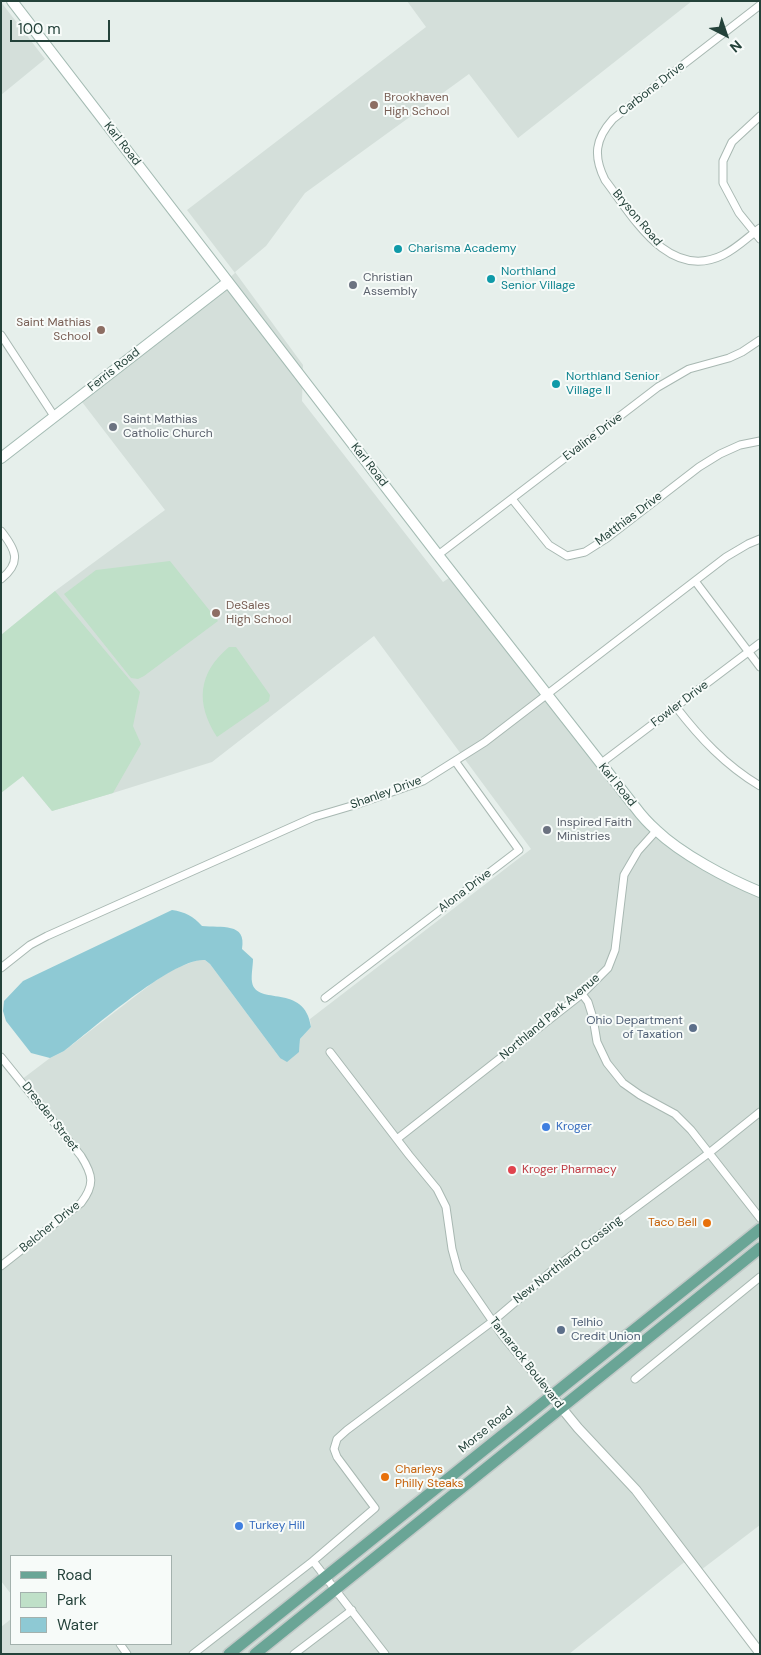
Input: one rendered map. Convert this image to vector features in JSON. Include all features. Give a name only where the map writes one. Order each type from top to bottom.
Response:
[{"type":"main road","name":"Karl Road","points":[[12,1],[438,556],[600,764],[656,831],[705,865],[760,892]]},
{"type":"main road","name":"Ferris Road","points":[[1,458],[228,282]]},
{"type":"main road","name":"Morse Road","points":[[229,1654],[760,1229]]},
{"type":"main road","points":[[255,1654],[760,1248]]},
{"type":"street","name":"Carbone Drive","points":[[598,142],[604,129],[613,119],[760,5]]},
{"type":"street","points":[[760,116],[732,142],[723,161],[723,183],[739,213],[757,230],[760,239]]},
{"type":"street","name":"Bryson Road","points":[[598,142],[597,158],[605,180],[649,237],[660,248],[675,257],[690,260],[707,260],[722,256],[757,230]]},
{"type":"street","points":[[1,335],[54,416]]},
{"type":"street","name":"Evaline Drive","points":[[438,556],[674,376],[689,369],[729,358],[760,340]]},
{"type":"street","name":"Matthias Drive","points":[[512,499],[549,545],[567,556],[585,552],[607,538],[699,466],[740,445],[760,441]]},
{"type":"street","points":[[1,531],[14,552],[15,561],[13,568],[2,579]]},
{"type":"street","name":"Shanley Drive","points":[[1,968],[30,945],[47,936],[314,817],[358,804],[422,781],[485,742],[694,581],[738,549],[760,539]]},
{"type":"street","points":[[694,581],[760,667]]},
{"type":"street","name":"Fowler Drive","points":[[600,764],[760,643]]},
{"type":"street","points":[[676,707],[712,751],[738,772],[760,786]]},
{"type":"street","name":"Alona Drive","points":[[325,998],[518,850],[455,761]]},
{"type":"street","name":"Northland Park Avenue","points":[[398,1139],[582,994],[608,968],[615,950],[624,875],[638,851],[656,831]]},
{"type":"street","points":[[582,994],[588,1002],[597,1042],[607,1063],[623,1083],[640,1095],[675,1114],[691,1130],[760,1218]]},
{"type":"street","name":"Tamarack Boulevard","points":[[330,1052],[437,1189],[446,1207],[452,1249],[458,1270],[492,1321],[560,1407],[636,1490],[760,1653]]},
{"type":"street","name":"Dresden Street","points":[[1,1056],[81,1156],[88,1168],[91,1182]]},
{"type":"street","name":"New Northland Crossing","points":[[313,1561],[375,1508],[337,1457],[334,1449],[337,1439],[492,1321],[560,1264],[709,1153],[760,1112]]},
{"type":"street","name":"Belcher Drive","points":[[1,1266],[81,1203],[88,1193],[91,1182]]},
{"type":"street","points":[[635,1379],[760,1277]]},
{"type":"street","points":[[193,1654],[313,1561],[385,1654]]},
{"type":"street","points":[[294,1654],[352,1610]]},
{"type":"shaded area","points":[[407,1],[692,1],[518,138],[469,74],[305,193],[266,246],[235,272],[303,365],[302,401],[443,582],[452,576],[656,831],[760,894],[760,1525],[697,1573],[687,1560],[569,1654],[1,1654],[1,1627],[10,1620],[10,1645],[172,1645],[172,1555],[10,1555],[10,1593],[1,1581],[1,1268],[88,1198],[94,1184],[89,1170],[21,1080],[50,1058],[64,1051],[155,981],[174,969],[200,959],[210,964],[280,1058],[299,1052],[300,1039],[311,1027],[310,1019],[531,849],[374,636],[212,762],[113,793],[52,811],[1,750],[1,635],[55,591],[165,510],[79,398],[235,273],[187,210],[426,27]]},
{"type":"shaded area","points":[[1,2],[45,59],[1,95]]},
{"type":"green space","points":[[170,561],[218,621],[144,676],[138,679],[131,678],[64,594],[96,570]]},
{"type":"green space","points":[[55,591],[140,692],[133,726],[141,744],[113,793],[52,811],[23,776],[1,793],[1,635]]},
{"type":"green space","points":[[229,647],[236,647],[270,695],[269,701],[217,737],[205,712],[203,689],[211,667]]},
{"type":"water","points":[[172,910],[188,915],[202,926],[231,928],[241,934],[242,949],[253,959],[252,982],[255,989],[262,993],[300,1004],[307,1013],[311,1027],[300,1039],[299,1052],[287,1062],[280,1058],[210,964],[205,960],[191,962],[154,982],[112,1012],[64,1051],[50,1058],[31,1053],[6,1021],[3,1011],[4,1001],[23,981]]},
{"type":"place","name":"Brookhaven High School","points":[[374,105]]},
{"type":"place","name":"Charisma Academy","points":[[398,249]]},
{"type":"place","name":"Northland Senior Village","points":[[491,279]]},
{"type":"place","name":"Christian Assembly","points":[[353,285]]},
{"type":"place","name":"Saint Mathias School","points":[[101,330]]},
{"type":"place","name":"Northland Senior Village II","points":[[556,384]]},
{"type":"place","name":"Saint Mathias Catholic Church","points":[[113,427]]},
{"type":"place","name":"DeSales High School","points":[[216,613]]},
{"type":"place","name":"Inspired Faith Ministries","points":[[547,830]]},
{"type":"place","name":"Ohio Department of Taxation","points":[[693,1028]]},
{"type":"place","name":"Kroger","points":[[546,1127]]},
{"type":"place","name":"Kroger Pharmacy","points":[[512,1170]]},
{"type":"place","name":"Taco Bell","points":[[707,1223]]},
{"type":"place","name":"Telhio Credit Union","points":[[561,1330]]},
{"type":"place","name":"Charleys Philly Steaks","points":[[385,1477]]},
{"type":"place","name":"Turkey Hill","points":[[239,1526]]}]
